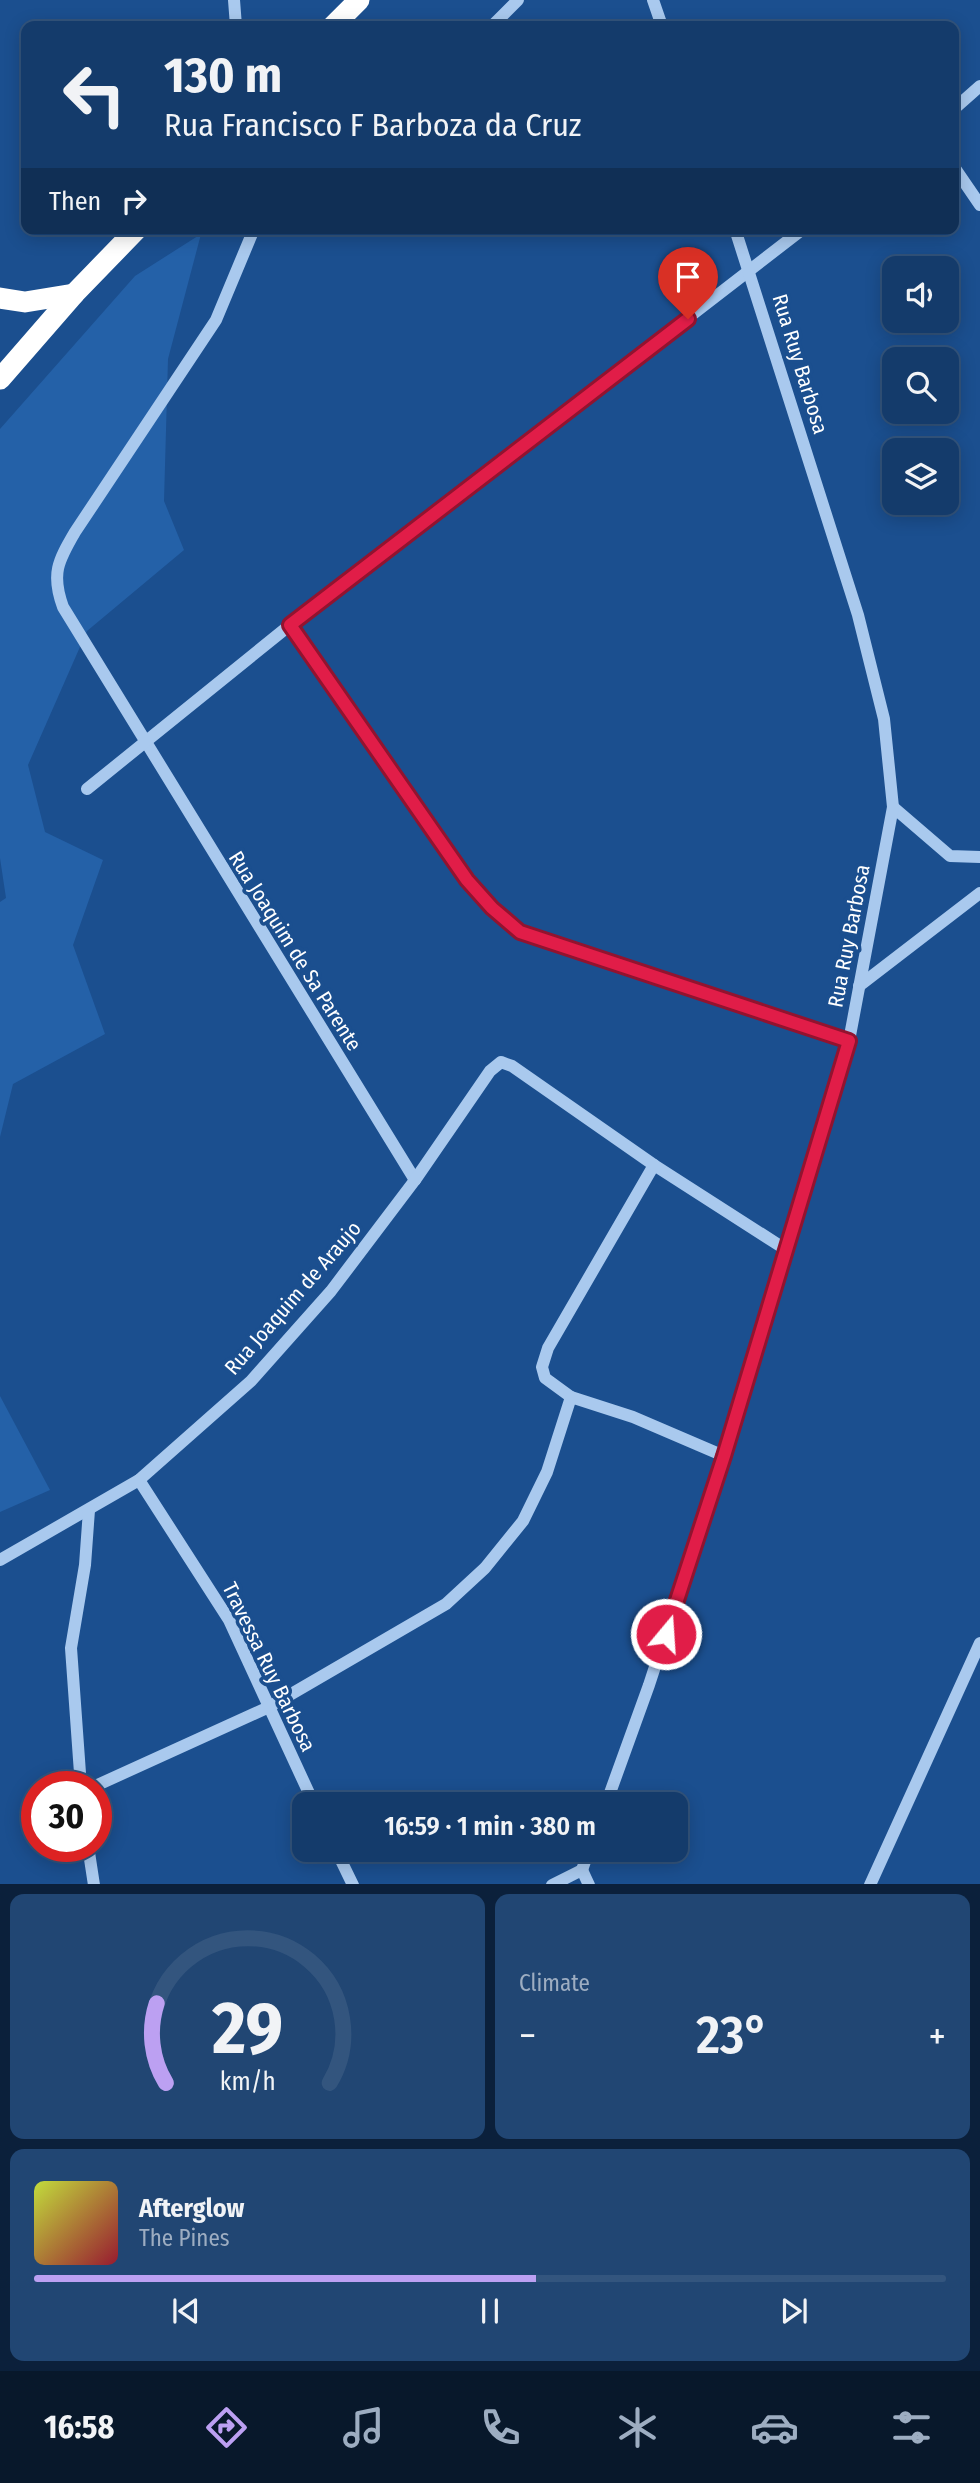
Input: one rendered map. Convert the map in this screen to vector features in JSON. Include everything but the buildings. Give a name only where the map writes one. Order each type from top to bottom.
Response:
[{"type":"highway","points":[[338,21],[359,0]]},
{"type":"highway","points":[[0,379],[74,294],[131,235]]},
{"type":"highway","points":[[0,298],[25,302],[74,294]]},
{"type":"street","points":[[234,0],[236,21]]},
{"type":"street","points":[[497,21],[518,0]]},
{"type":"street","points":[[653,0],[660,21]]},
{"type":"street","points":[[959,105],[980,86]]},
{"type":"street","points":[[959,174],[980,205]]},
{"type":"street","name":"Rua Joaquim de Sa Parente","points":[[251,235],[216,320],[61,557],[55,586],[63,607],[143,742],[415,1180]]},
{"type":"street","name":"Rua Ruy Barbosa","points":[[610,1792],[649,1685],[724,1456],[849,1041],[893,807],[884,719],[858,615],[737,235]]},
{"type":"street","points":[[87,789],[290,625],[795,235]]},
{"type":"street","points":[[290,625],[467,880],[492,908],[520,932],[849,1041]]},
{"type":"street","points":[[893,807],[950,856],[980,857]]},
{"type":"street","points":[[859,986],[980,893]]},
{"type":"street","name":"Rua Joaquim de Araujo","points":[[0,1560],[139,1480],[251,1381],[331,1291],[415,1180],[490,1072],[501,1062],[512,1066],[654,1165]]},
{"type":"street","points":[[724,1456],[633,1417],[571,1397],[545,1378],[542,1367],[548,1348],[654,1165],[785,1249]]},
{"type":"street","points":[[112,1778],[269,1707],[446,1604],[485,1568],[523,1521],[547,1472],[571,1397]]},
{"type":"street","name":"Travessa Ruy Barbosa","points":[[139,1480],[229,1620],[308,1792]]},
{"type":"street","points":[[80,1771],[71,1648],[85,1564],[89,1510]]},
{"type":"street","points":[[870,1884],[980,1643]]},
{"type":"street","points":[[90,1862],[94,1884]]},
{"type":"street","points":[[342,1862],[353,1884]]},
{"type":"street","points":[[554,1884],[582,1870],[585,1862]]},
{"type":"street","points":[[582,1870],[589,1884]]},
{"type":"shaded area","points":[[201,235],[168,359],[164,501],[184,550],[87,631],[28,765],[45,832],[103,860],[73,945],[105,1034],[13,1084],[0,1137],[0,902],[6,898],[0,858],[0,429],[135,276]]},
{"type":"shaded area","points":[[0,1396],[50,1490],[0,1512]]},
{"type":"route","points":[[666,1634],[724,1456],[849,1041],[549,944],[520,932],[492,908],[467,880],[290,625],[688,319]]}]
